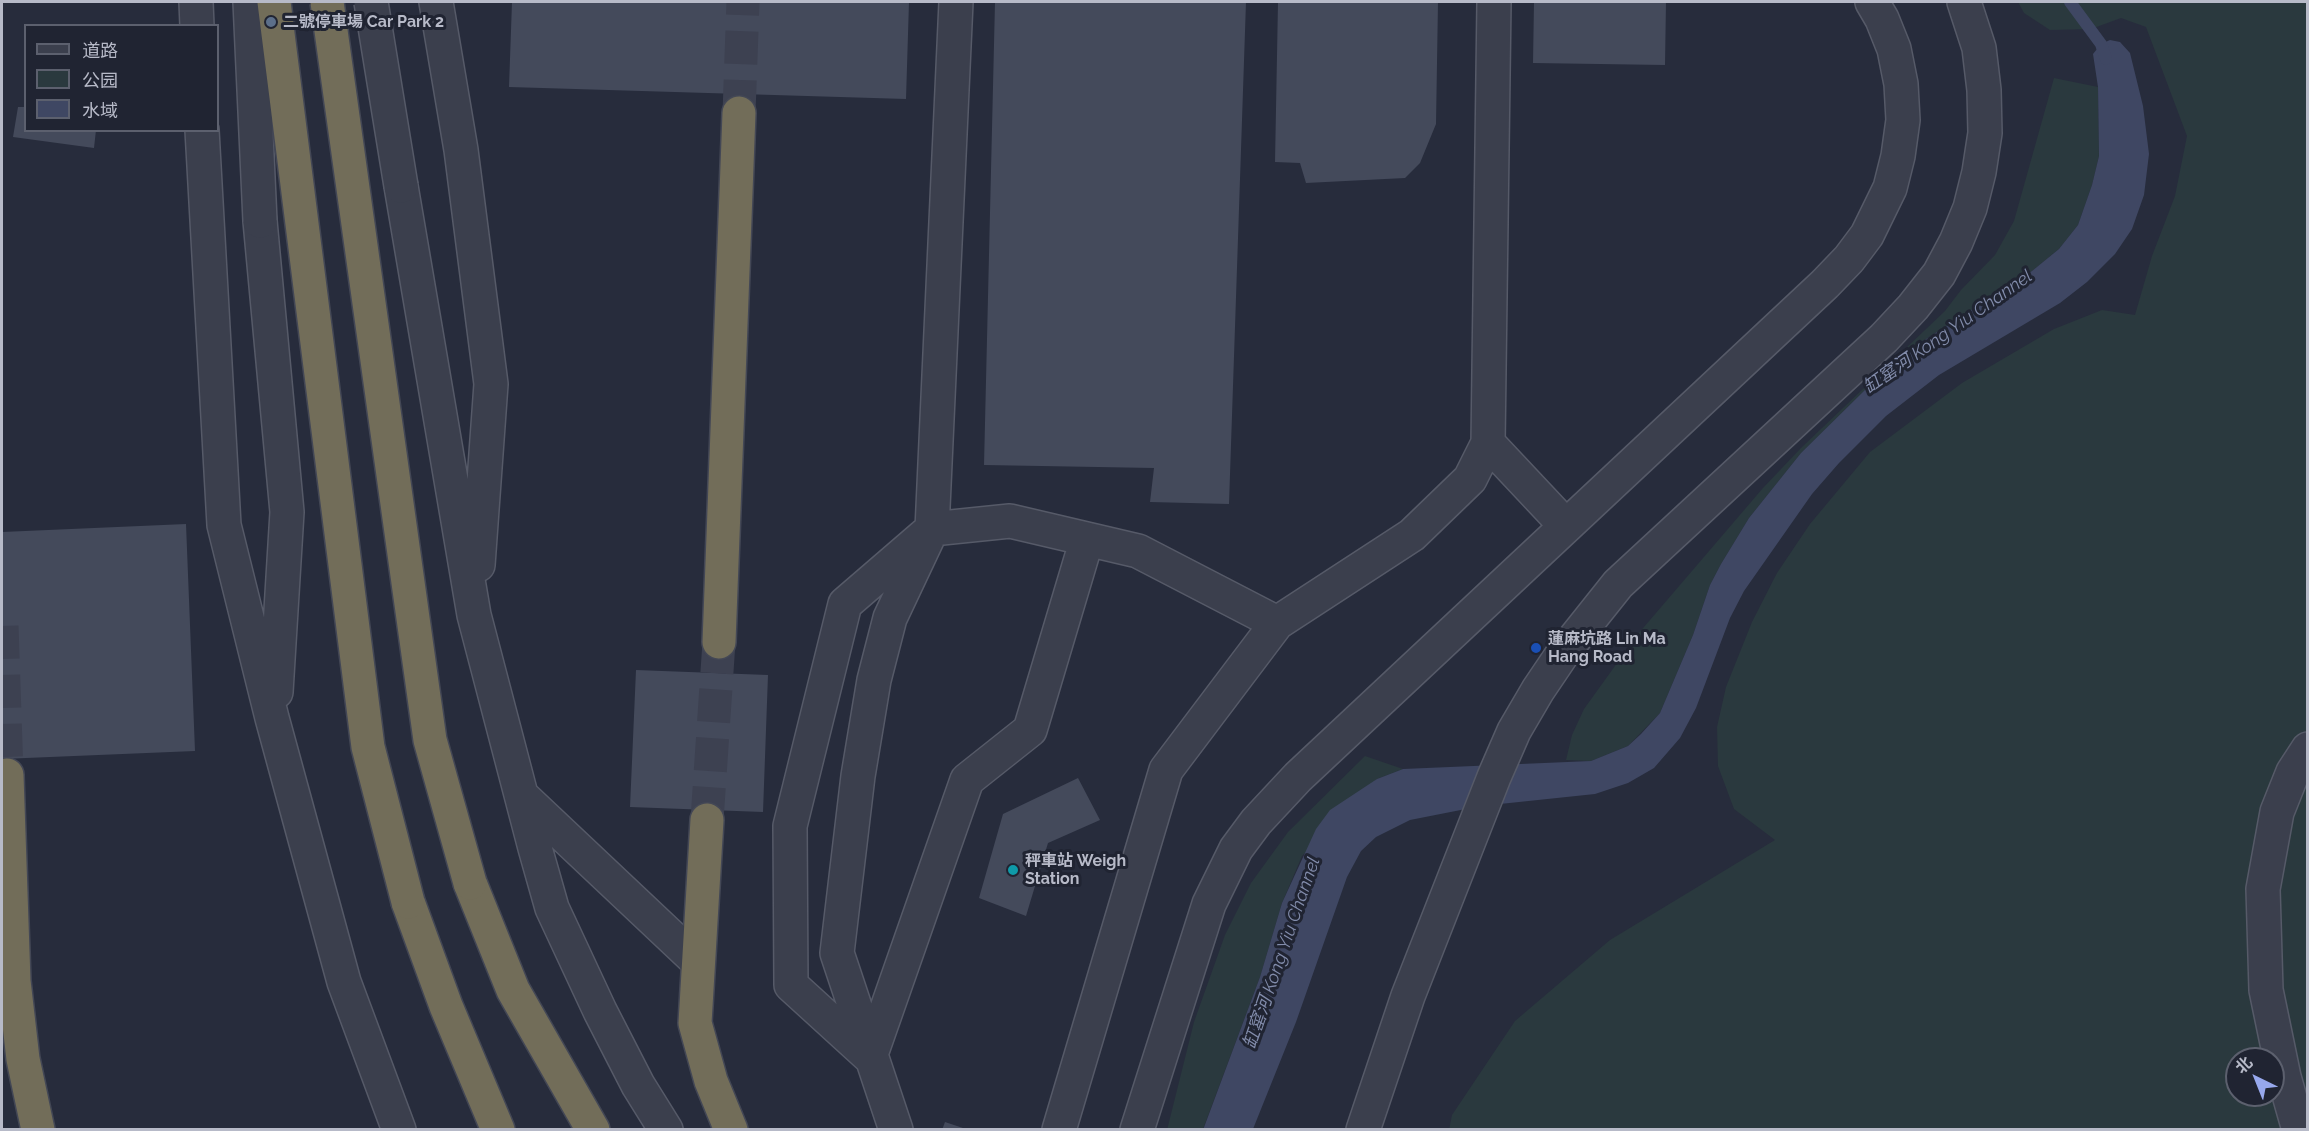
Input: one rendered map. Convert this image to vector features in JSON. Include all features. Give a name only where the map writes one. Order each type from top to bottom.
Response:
[{"type":"highway","points":[[274,2],[368,747],[408,902],[446,1006],[498,1130]]},
{"type":"highway","points":[[327,2],[430,740],[470,883],[513,990],[593,1130]]},
{"type":"highway","points":[[719,642],[739,113]]},
{"type":"highway","points":[[7,775],[6,904],[23,1059],[38,1130]]},
{"type":"highway","points":[[707,820],[695,1023],[711,1081],[731,1130]]},
{"type":"street","points":[[196,2],[197,24]]},
{"type":"street","points":[[250,2],[260,221],[287,512],[277,690],[273,718]]},
{"type":"street","points":[[371,2],[474,615],[552,908],[621,1054],[666,1130]]},
{"type":"street","points":[[896,1130],[837,953],[858,776],[874,680],[890,618],[932,529],[956,2]]},
{"type":"street","points":[[1059,1130],[1166,770],[1277,623],[1412,535],[1470,479],[1488,443],[1494,2]]},
{"type":"street","points":[[1137,1130],[1206,914],[1221,876],[1236,849],[1263,814],[1298,777],[1824,284],[1849,259],[1867,235],[1890,188],[1898,156],[1903,120],[1901,84],[1894,49],[1882,19],[1872,2]]},
{"type":"street","points":[[1363,1130],[1408,996],[1494,777],[1514,731],[1563,653],[1618,584],[1884,338],[1939,274],[1970,208],[1979,172],[1985,132],[1984,90],[1979,48],[1964,2]]},
{"type":"street","points":[[435,4],[461,150],[491,384],[474,615]]},
{"type":"street","points":[[202,132],[224,525],[344,982],[399,1130]]},
{"type":"street","points":[[1488,443],[1566,526]]},
{"type":"street","points":[[870,1057],[791,985],[790,826],[845,604],[932,529],[1010,521],[1138,551],[1277,623]]},
{"type":"street","points":[[870,1057],[967,780],[1030,730],[1086,539]]},
{"type":"street","points":[[2299,1130],[2284,1077],[2266,990],[2263,889],[2277,812],[2293,772],[2307,749]]},
{"type":"street","points":[[522,797],[698,962]]},
{"type":"green space","points":[[2018,2],[2307,2],[2307,1129],[1449,1130],[1452,1115],[1515,1021],[1610,940],[1775,840],[1734,809],[1718,766],[1717,727],[1726,687],[1752,622],[1777,573],[1810,524],[1870,452],[1962,383],[2054,329],[2102,310],[2135,315],[2152,256],[2175,196],[2187,136],[2146,27],[2121,18],[2091,29],[2050,30],[2024,13]]},
{"type":"green space","points":[[2054,78],[2098,87],[2099,156],[2078,225],[2059,249],[2032,271],[1923,341],[1868,387],[1801,453],[1749,518],[1721,564],[1710,585],[1693,635],[1660,713],[1628,746],[1591,761],[1566,760],[1572,735],[1584,709],[1638,634],[1763,488],[1801,448],[1945,311],[1961,290],[1995,255],[2014,221]]},
{"type":"green space","points":[[1365,756],[1403,769],[1377,779],[1302,856],[1282,903],[1260,977],[1203,1129],[1167,1130],[1194,1022],[1225,935],[1251,883],[1288,832]]},
{"type":"water","points":[[2110,40],[2120,42],[2130,53],[2143,106],[2149,154],[2144,195],[2132,229],[2115,254],[2087,282],[2060,303],[1939,375],[1886,416],[1839,463],[1812,494],[1744,591],[1730,618],[1696,708],[1680,738],[1654,768],[1628,783],[1595,794],[1481,806],[1410,820],[1376,837],[1361,851],[1347,877],[1296,1022],[1253,1129],[1203,1130],[1260,977],[1282,903],[1316,829],[1330,810],[1377,779],[1403,769],[1591,761],[1628,746],[1641,734],[1660,713],[1693,635],[1710,585],[1721,564],[1749,518],[1801,453],[1868,387],[1923,341],[2032,271],[2059,249],[2078,225],[2099,156],[2098,87],[2093,54],[2101,44]]},
{"type":"building","points":[[512,2],[909,2],[906,99],[509,87]]},
{"type":"building","points":[[995,2],[1246,2],[1229,504],[1150,502],[1154,468],[984,465]]},
{"type":"building","points":[[1278,2],[1438,2],[1436,124],[1420,163],[1405,178],[1306,183],[1300,163],[1275,162]]},
{"type":"building","points":[[1534,2],[1666,2],[1665,65],[1533,63]]},
{"type":"building","points":[[18,107],[24,107],[24,132],[96,132],[94,148],[13,137]]},
{"type":"building","points":[[186,524],[195,751],[2,759],[2,532]]},
{"type":"building","points":[[636,670],[768,675],[763,812],[630,807]]},
{"type":"building","name":"秤車站 Weigh Station","points":[[1078,778],[1100,820],[1048,843],[1026,916],[979,898],[1003,814]]},
{"type":"building","points":[[945,1122],[966,1129],[966,1130],[942,1130]]},
{"type":"waterway","name":"缸窰河 Kong Yiu Channel","points":[[2070,2],[2101,44],[2106,59]]},
{"type":"tunnel","points":[[739,113],[743,2]]},
{"type":"tunnel","points":[[2,626],[7,775]]},
{"type":"tunnel","points":[[707,820],[719,642]]},
{"type":"place","name":"二號停車場 Car Park 2","points":[[271,22]]},
{"type":"place","name":"蓮麻坑路 Lin Ma Hang Road","points":[[1536,648]]},
{"type":"place","name":"秤車站 Weigh Station","points":[[1013,870]]}]
